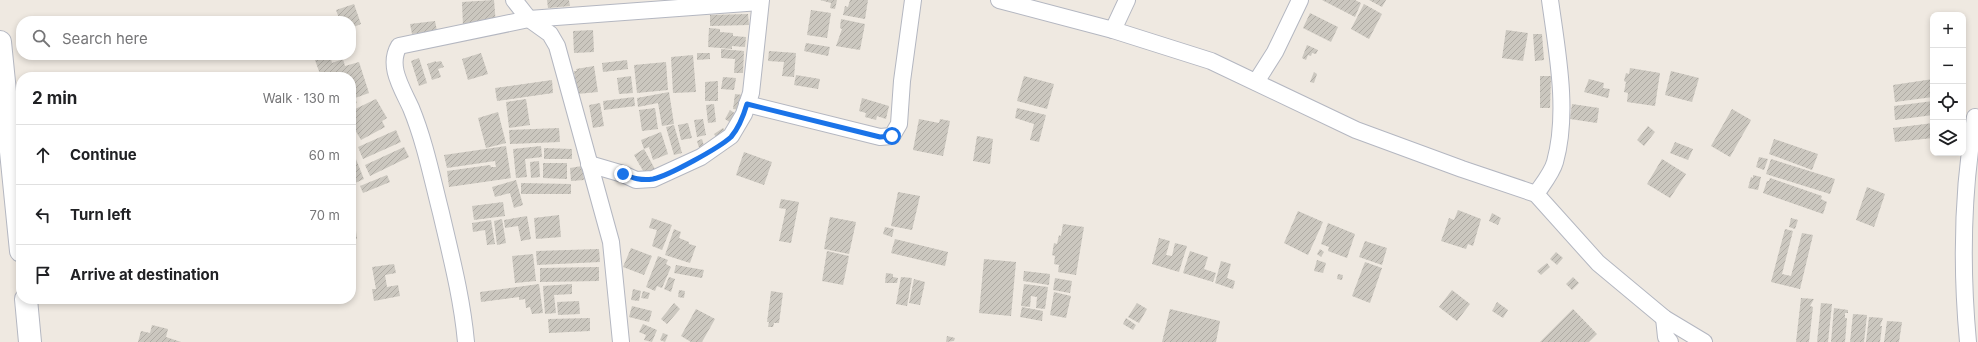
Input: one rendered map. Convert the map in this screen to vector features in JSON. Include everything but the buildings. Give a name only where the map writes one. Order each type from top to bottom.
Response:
[{"type":"main road","points":[[0,42],[16,201]]},
{"type":"main road","points":[[26,304],[30,342]]},
{"type":"street","points":[[514,0],[529,19],[550,34],[557,46],[611,242],[620,342]]},
{"type":"street","points":[[747,104],[880,137],[892,136],[899,124],[902,81],[913,0]]},
{"type":"street","points":[[999,0],[1113,30],[1211,61],[1356,130],[1462,169],[1536,194],[1598,264],[1664,318],[1704,342]]},
{"type":"street","points":[[1113,30],[1127,0]]},
{"type":"street","points":[[1256,82],[1275,52],[1300,0]]},
{"type":"street","points":[[1536,194],[1555,164],[1560,128],[1561,88],[1550,0]]},
{"type":"street","points":[[466,342],[462,305],[424,143],[402,91],[393,62],[394,54],[399,46],[529,19],[760,1],[751,93],[744,114],[731,136],[701,157],[653,179],[636,180],[623,174],[589,164]]},
{"type":"street","points":[[1968,342],[1962,247],[1967,160],[1975,117]]},
{"type":"street","points":[[1664,318],[1666,340]]},
{"type":"route","points":[[623,174],[636,180],[653,179],[701,157],[731,136],[744,114],[747,104],[880,137],[892,136]]}]
